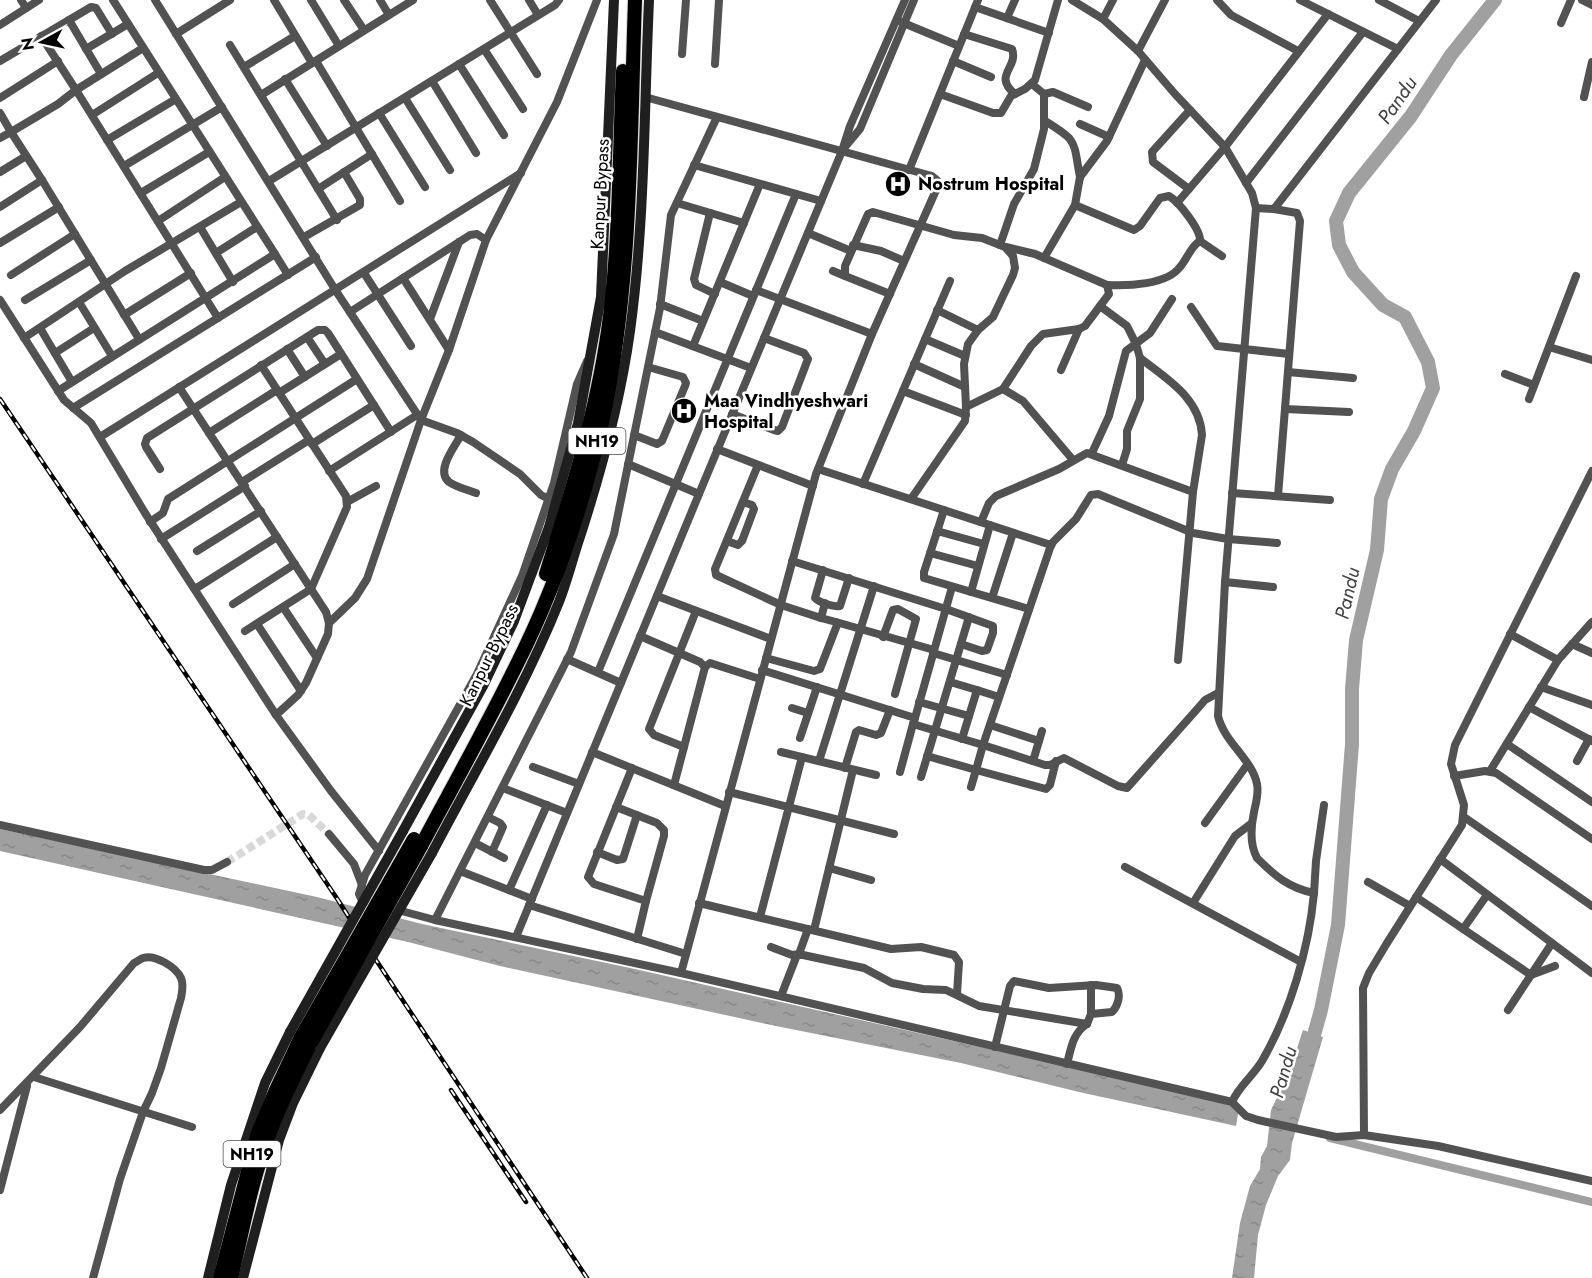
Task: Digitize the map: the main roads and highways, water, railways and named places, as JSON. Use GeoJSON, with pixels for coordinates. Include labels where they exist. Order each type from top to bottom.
{"type":"FeatureCollection","features":[{"type":"Feature","properties":{"kind":"highway","name":"Kanpur Bypass"},"geometry":{"type":"LineString","coordinates":[[220,1278],[258,1133],[511,657],[539,596],[592,417],[608,331],[614,275],[626,0]]}},
{"type":"Feature","properties":{"kind":"highway","name":"Kanpur Bypass"},"geometry":{"type":"LineString","coordinates":[[231,1278],[256,1174],[306,1039],[421,846],[517,666],[547,597],[580,505],[602,424],[618,335],[624,278],[635,0]]}},
{"type":"Feature","properties":{"kind":"main road"},"geometry":{"type":"LineString","coordinates":[[243,1278],[279,1140],[293,1103],[306,1039],[514,621],[549,527],[578,423],[600,297],[614,0]]}},
{"type":"Feature","properties":{"kind":"main road"},"geometry":{"type":"LineString","coordinates":[[208,1278],[231,1185],[265,1083],[306,1039],[432,853],[530,669],[559,601],[590,508],[609,435],[630,333],[634,299],[649,0]]}},
{"type":"Feature","properties":{"kind":"water"},"geometry":{"type":"Polygon","coordinates":[[[0,829],[317,897],[422,924],[635,969],[1184,1093],[1239,1108],[1236,1126],[1079,1092],[961,1063],[776,1026],[500,966],[408,942],[0,851],[0,829]]]}},
{"type":"Feature","properties":{"kind":"water"},"geometry":{"type":"Polygon","coordinates":[[[1303,1030],[1323,1037],[1292,1143],[1290,1160],[1278,1176],[1266,1205],[1258,1235],[1254,1278],[1232,1278],[1240,1223],[1250,1186],[1260,1169],[1261,1157],[1267,1146],[1271,1110],[1289,1073],[1303,1030]]]}},
{"type":"Feature","properties":{"kind":"waterway","name":"Pandu"},"geometry":{"type":"LineString","coordinates":[[1310,1049],[1321,1010],[1338,925],[1352,744],[1352,689],[1356,640],[1377,550],[1381,499],[1392,469],[1414,431],[1433,388],[1428,362],[1405,317],[1383,305],[1353,272],[1339,245],[1336,221],[1349,193],[1411,116],[1451,55],[1495,0]]}},
{"type":"Feature","properties":{"kind":"waterway"},"geometry":{"type":"LineString","coordinates":[[1330,1138],[1592,1202]]}},
{"type":"Feature","properties":{"kind":"tunnel"},"geometry":{"type":"LineString","coordinates":[[227,862],[303,814],[309,815],[329,834]]}},
{"type":"Feature","properties":{"kind":"railway"},"geometry":{"type":"LineString","coordinates":[[0,399],[338,900],[587,1278]]}},
{"type":"Feature","properties":{"kind":"railway"},"geometry":{"type":"LineString","coordinates":[[451,1090],[526,1202]]}},
{"type":"Feature","properties":{"kind":"place","name":"Nostrum Hospital"},"geometry":{"type":"Point","coordinates":[898,184]}},
{"type":"Feature","properties":{"kind":"place","name":"Maa Vindhyeshwari Hospital"},"geometry":{"type":"Point","coordinates":[684,411]}}]}
